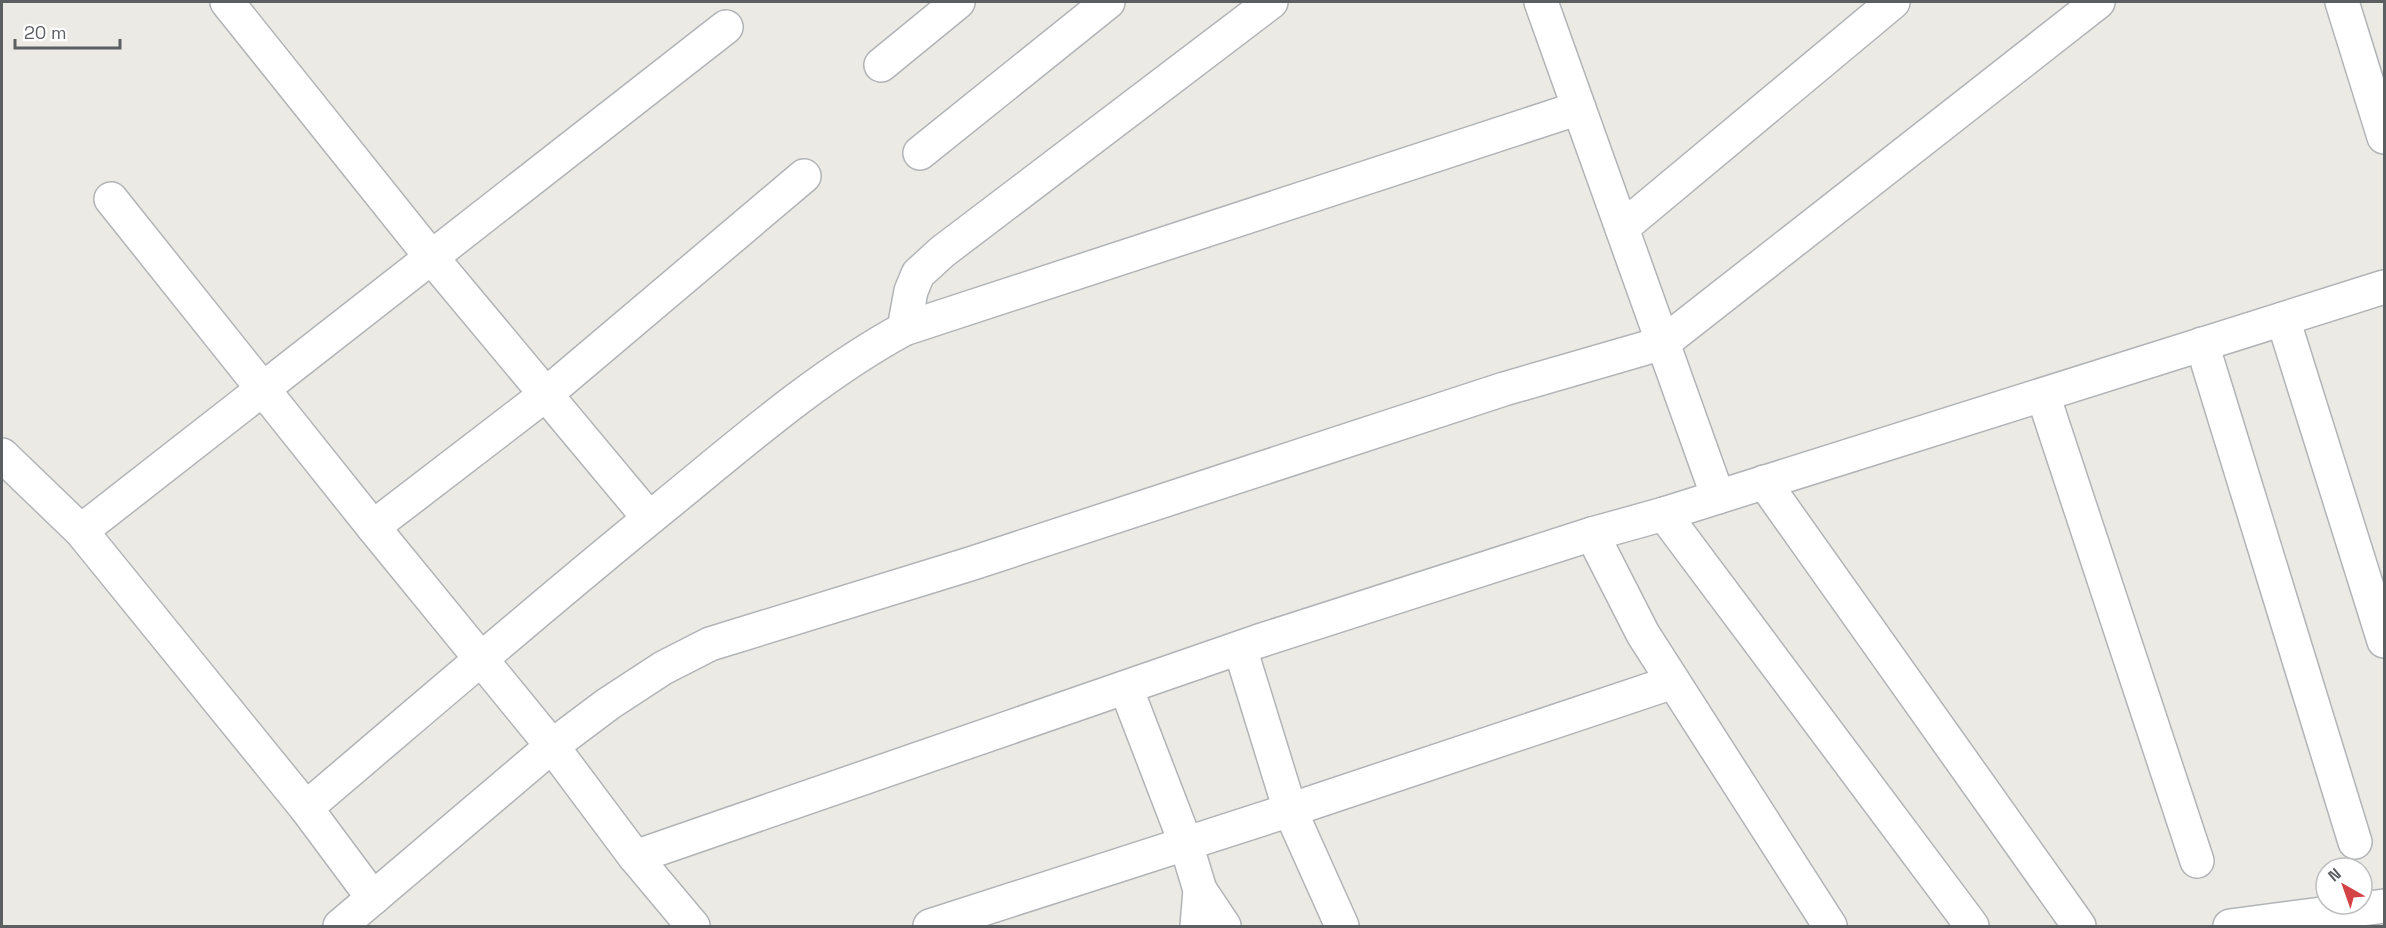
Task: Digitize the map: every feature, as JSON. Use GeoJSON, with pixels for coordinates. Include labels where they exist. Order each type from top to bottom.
{"type":"FeatureCollection","features":[{"type":"Feature","properties":{"kind":"street"},"geometry":{"type":"LineString","coordinates":[[227,2],[432,258],[650,518]]}},
{"type":"Feature","properties":{"kind":"street"},"geometry":{"type":"LineString","coordinates":[[881,65],[958,2]]}},
{"type":"Feature","properties":{"kind":"street"},"geometry":{"type":"LineString","coordinates":[[920,153],[1108,2]]}},
{"type":"Feature","properties":{"kind":"street"},"geometry":{"type":"LineString","coordinates":[[904,329],[910,291],[918,274],[942,252],[1271,2]]}},
{"type":"Feature","properties":{"kind":"street"},"geometry":{"type":"LineString","coordinates":[[1541,2],[1718,496]]}},
{"type":"Feature","properties":{"kind":"street"},"geometry":{"type":"LineString","coordinates":[[1622,228],[1893,2]]}},
{"type":"Feature","properties":{"kind":"street"},"geometry":{"type":"LineString","coordinates":[[340,927],[552,746],[608,704],[663,668],[710,644],[970,564],[1504,389],[1663,343],[2098,2]]}},
{"type":"Feature","properties":{"kind":"street"},"geometry":{"type":"LineString","coordinates":[[2342,2],[2385,136]]}},
{"type":"Feature","properties":{"kind":"street"},"geometry":{"type":"LineString","coordinates":[[81,531],[726,27]]}},
{"type":"Feature","properties":{"kind":"street"},"geometry":{"type":"LineString","coordinates":[[306,808],[480,659],[772,418],[871,348],[904,329],[1579,108]]}},
{"type":"Feature","properties":{"kind":"street"},"geometry":{"type":"LineString","coordinates":[[373,527],[545,395],[804,176]]}},
{"type":"Feature","properties":{"kind":"street"},"geometry":{"type":"LineString","coordinates":[[111,199],[373,527],[552,746],[635,857],[693,927]]}},
{"type":"Feature","properties":{"kind":"street"},"geometry":{"type":"LineString","coordinates":[[635,857],[1240,648],[1592,534],[1664,514],[2385,286]]}},
{"type":"Feature","properties":{"kind":"street"},"geometry":{"type":"LineString","coordinates":[[2283,319],[2385,641]]}},
{"type":"Feature","properties":{"kind":"street"},"geometry":{"type":"LineString","coordinates":[[2202,344],[2355,842]]}},
{"type":"Feature","properties":{"kind":"street"},"geometry":{"type":"LineString","coordinates":[[2043,395],[2198,861]]}},
{"type":"Feature","properties":{"kind":"street"},"geometry":{"type":"LineString","coordinates":[[2,455],[81,531],[306,808],[373,898]]}},
{"type":"Feature","properties":{"kind":"street"},"geometry":{"type":"LineString","coordinates":[[1764,482],[2079,927]]}},
{"type":"Feature","properties":{"kind":"street"},"geometry":{"type":"LineString","coordinates":[[1664,514],[1972,927]]}},
{"type":"Feature","properties":{"kind":"street"},"geometry":{"type":"LineString","coordinates":[[1592,534],[1642,634],[1830,927]]}},
{"type":"Feature","properties":{"kind":"street"},"geometry":{"type":"LineString","coordinates":[[1240,648],[1290,810],[1342,927]]}},
{"type":"Feature","properties":{"kind":"street"},"geometry":{"type":"LineString","coordinates":[[930,927],[1673,682]]}},
{"type":"Feature","properties":{"kind":"street"},"geometry":{"type":"LineString","coordinates":[[1126,688],[1186,844],[1200,890],[1224,927]]}},
{"type":"Feature","properties":{"kind":"street"},"geometry":{"type":"LineString","coordinates":[[1197,927],[1200,890]]}},
{"type":"Feature","properties":{"kind":"street"},"geometry":{"type":"LineString","coordinates":[[2230,927],[2385,906]]}}]}
